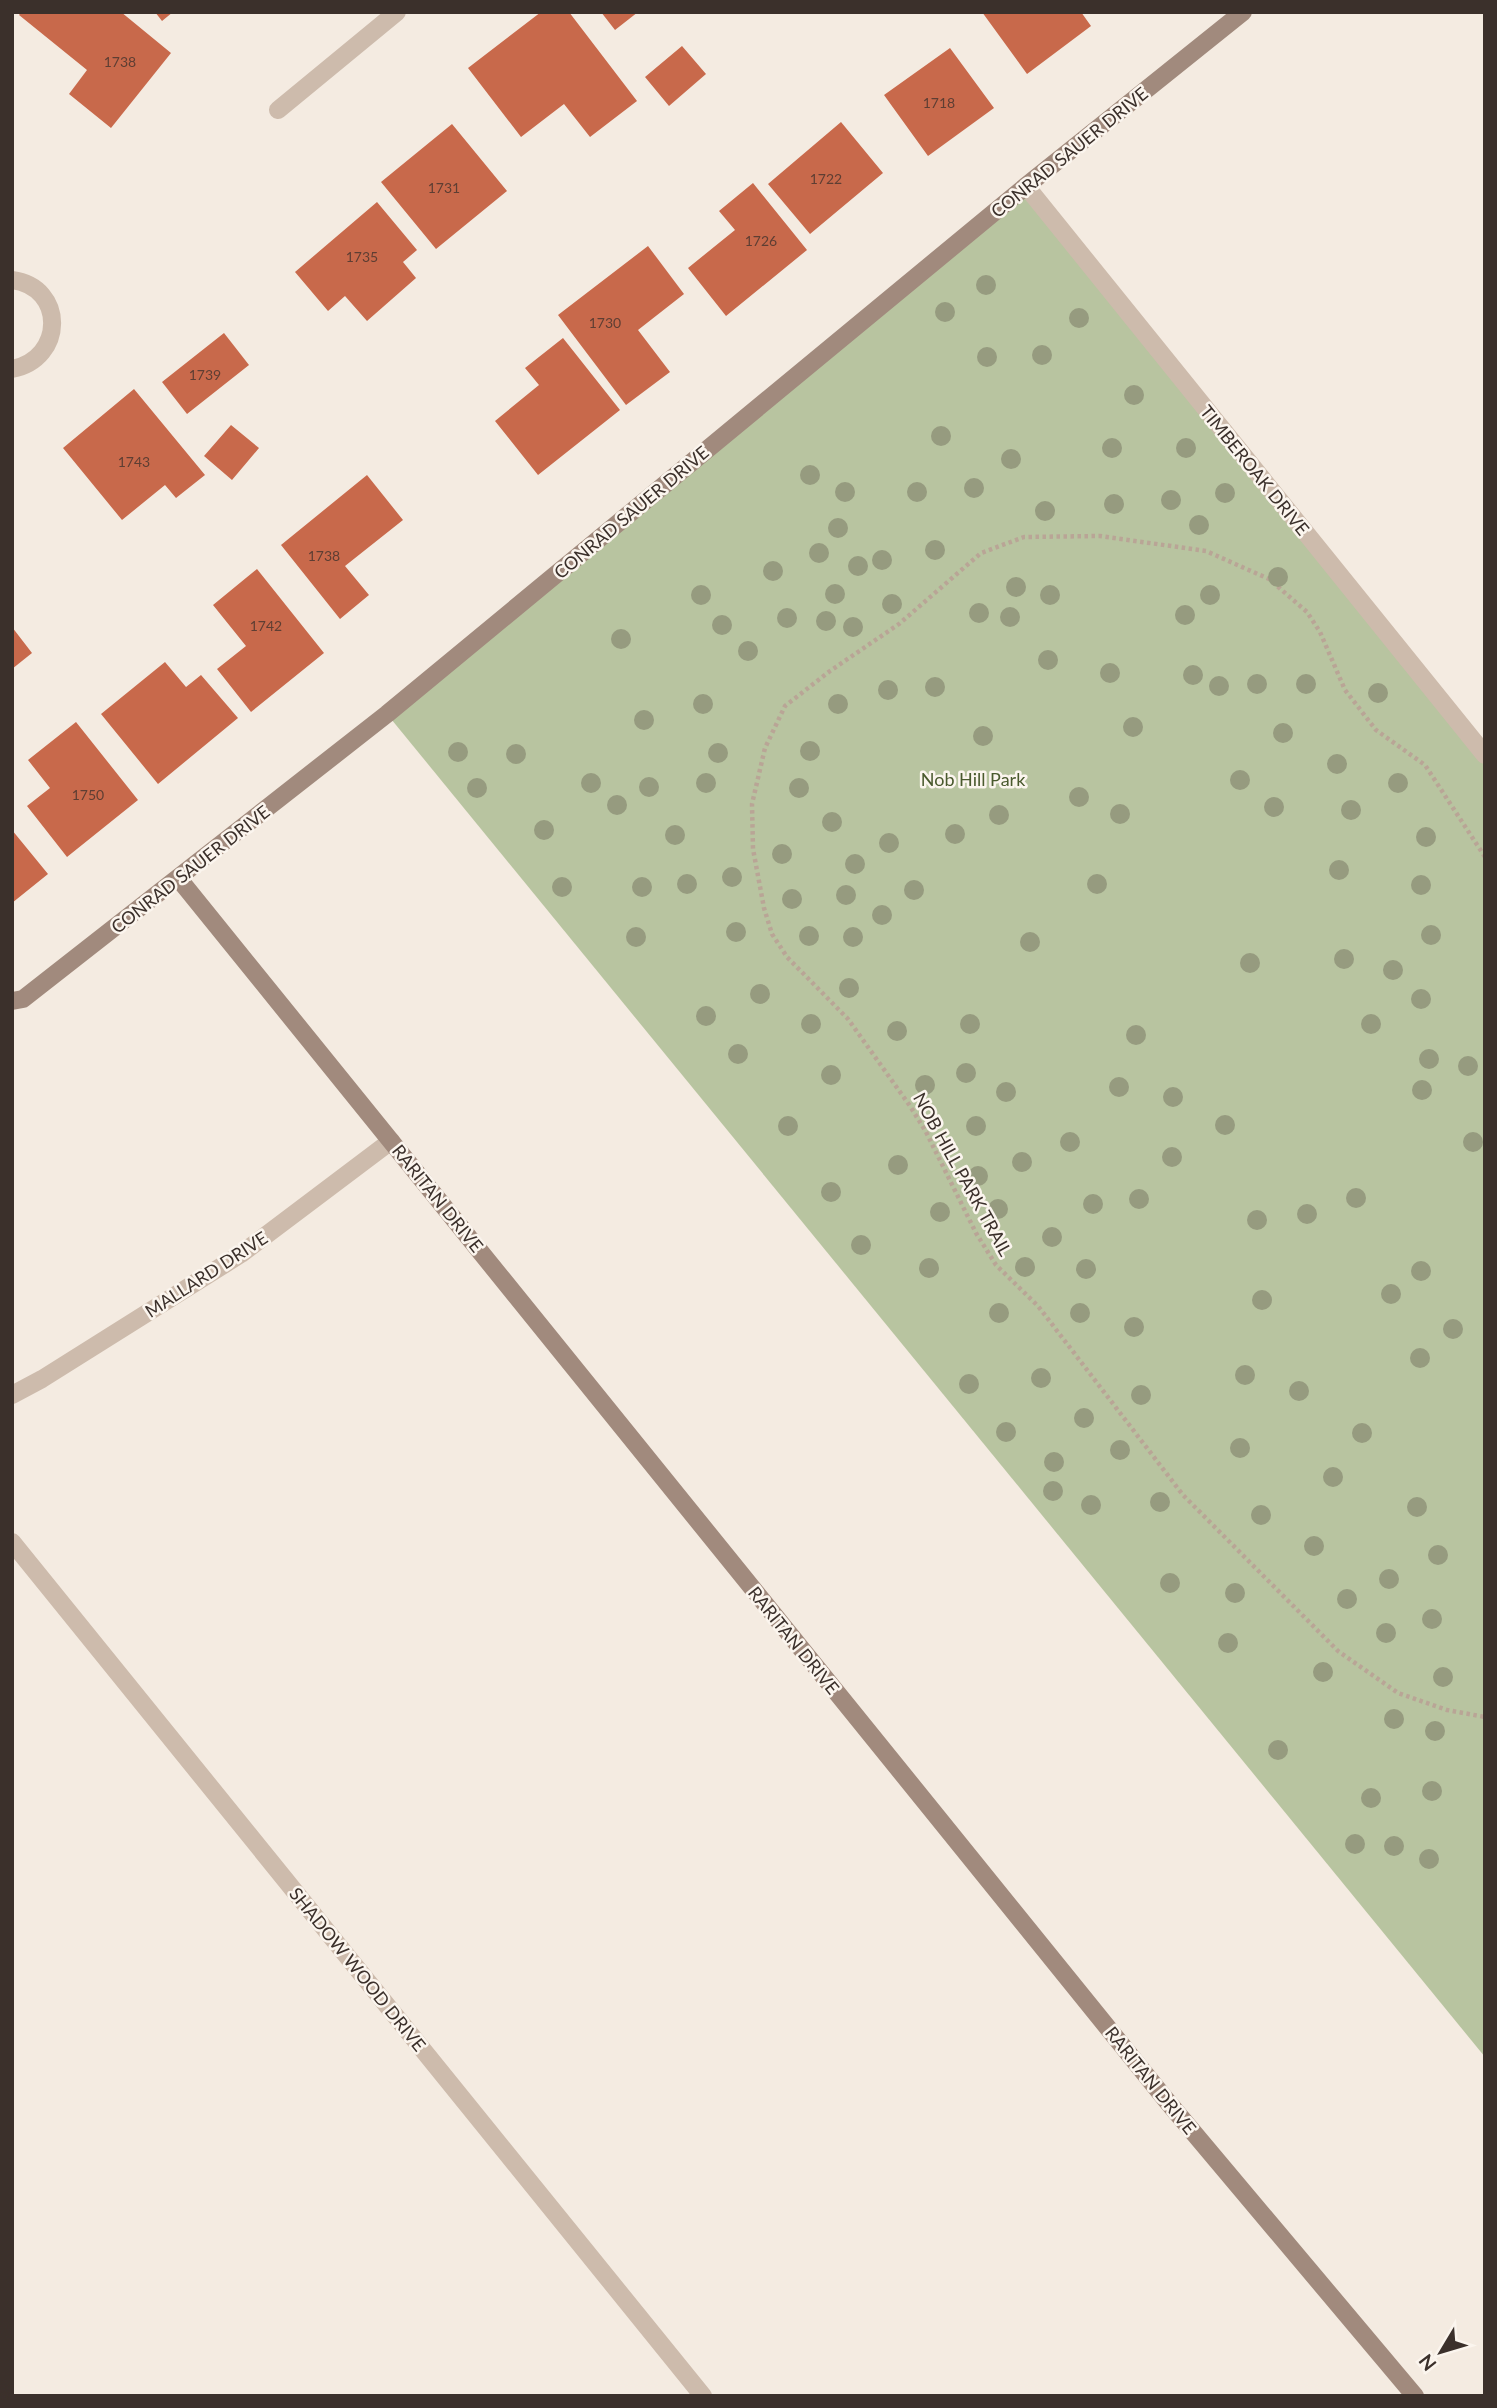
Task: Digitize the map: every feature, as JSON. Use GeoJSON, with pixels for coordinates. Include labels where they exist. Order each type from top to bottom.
{"type":"FeatureCollection","features":[{"type":"Feature","properties":{"kind":"street"},"geometry":{"type":"LineString","coordinates":[[278,110],[397,12]]}},
{"type":"Feature","properties":{"kind":"street","name":"CONRAD SAUER DRIVE"},"geometry":{"type":"LineString","coordinates":[[12,1001],[23,999],[387,714],[1026,186],[1243,12]]}},
{"type":"Feature","properties":{"kind":"street","name":"TIMBEROAK DRIVE"},"geometry":{"type":"LineString","coordinates":[[1026,186],[1485,755]]}},
{"type":"Feature","properties":{"kind":"street"},"geometry":{"type":"LineString","coordinates":[[12,280],[22,281],[45,298],[53,328],[49,343],[41,356],[28,365],[12,369]]}},
{"type":"Feature","properties":{"kind":"street","name":"RARITAN DRIVE"},"geometry":{"type":"LineString","coordinates":[[179,879],[1167,2101],[1415,2396]]}},
{"type":"Feature","properties":{"kind":"street","name":"MALLARD DRIVE"},"geometry":{"type":"LineString","coordinates":[[12,1395],[54,1372],[241,1254],[315,1201],[391,1141]]}},
{"type":"Feature","properties":{"kind":"street","name":"SHADOW WOOD DRIVE"},"geometry":{"type":"LineString","coordinates":[[12,1542],[704,2396]]}},
{"type":"Feature","properties":{"kind":"path","name":"NOB HILL PARK TRAIL"},"geometry":{"type":"LineString","coordinates":[[1485,857],[1425,765],[1377,730],[1345,690],[1320,632],[1307,612],[1269,579],[1206,551],[1100,536],[1024,537],[981,553],[899,624],[830,671],[785,706],[765,748],[752,804],[753,849],[764,908],[772,934],[787,957],[848,1019],[910,1106],[926,1132],[976,1233],[996,1265],[1038,1306],[1183,1495],[1338,1651],[1398,1693],[1447,1710],[1485,1717]]}},
{"type":"Feature","properties":{"kind":"green space","name":"Nob Hill Park"},"geometry":{"type":"Polygon","coordinates":[[[1026,186],[1485,755],[1485,2057],[387,714],[1026,186]]]}},
{"type":"Feature","properties":{"kind":"building"},"geometry":{"type":"Polygon","coordinates":[[[21,12],[121,12],[171,53],[111,128],[69,94],[87,70],[19,15],[21,12]]]}},
{"type":"Feature","properties":{"kind":"building"},"geometry":{"type":"Polygon","coordinates":[[[155,12],[173,12],[162,21],[155,12]]]}},
{"type":"Feature","properties":{"kind":"building"},"geometry":{"type":"Polygon","coordinates":[[[541,12],[569,12],[637,101],[590,137],[564,104],[521,137],[468,68],[541,12]]]}},
{"type":"Feature","properties":{"kind":"building"},"geometry":{"type":"Polygon","coordinates":[[[601,12],[638,12],[615,30],[601,12]]]}},
{"type":"Feature","properties":{"kind":"building"},"geometry":{"type":"Polygon","coordinates":[[[982,12],[1081,12],[1091,26],[1027,74],[982,12]]]}},
{"type":"Feature","properties":{"kind":"building"},"geometry":{"type":"Polygon","coordinates":[[[682,46],[706,74],[669,106],[645,77],[682,46]]]}},
{"type":"Feature","properties":{"kind":"building"},"geometry":{"type":"Polygon","coordinates":[[[950,48],[994,108],[928,156],[884,95],[950,48]]]}},
{"type":"Feature","properties":{"kind":"building"},"geometry":{"type":"Polygon","coordinates":[[[841,122],[883,173],[810,234],[768,184],[841,122]]]}},
{"type":"Feature","properties":{"kind":"building"},"geometry":{"type":"Polygon","coordinates":[[[452,124],[507,191],[436,249],[381,182],[452,124]]]}},
{"type":"Feature","properties":{"kind":"building"},"geometry":{"type":"Polygon","coordinates":[[[753,183],[807,250],[726,316],[688,268],[735,230],[719,211],[753,183]]]}},
{"type":"Feature","properties":{"kind":"building"},"geometry":{"type":"Polygon","coordinates":[[[377,202],[417,250],[403,262],[416,278],[367,321],[345,296],[328,311],[295,272],[377,202]]]}},
{"type":"Feature","properties":{"kind":"building"},"geometry":{"type":"Polygon","coordinates":[[[648,246],[684,294],[638,330],[670,372],[626,405],[558,315],[648,246]]]}},
{"type":"Feature","properties":{"kind":"building"},"geometry":{"type":"Polygon","coordinates":[[[224,333],[249,365],[187,414],[162,382],[224,333]]]}},
{"type":"Feature","properties":{"kind":"building"},"geometry":{"type":"Polygon","coordinates":[[[563,338],[620,410],[538,475],[495,421],[539,385],[525,368],[563,338]]]}},
{"type":"Feature","properties":{"kind":"building"},"geometry":{"type":"Polygon","coordinates":[[[134,389],[205,475],[176,498],[165,485],[122,520],[63,448],[134,389]]]}},
{"type":"Feature","properties":{"kind":"building"},"geometry":{"type":"Polygon","coordinates":[[[231,425],[259,448],[232,480],[204,456],[231,425]]]}},
{"type":"Feature","properties":{"kind":"building"},"geometry":{"type":"Polygon","coordinates":[[[367,475],[403,520],[345,566],[369,595],[340,619],[281,545],[367,475]]]}},
{"type":"Feature","properties":{"kind":"building"},"geometry":{"type":"Polygon","coordinates":[[[257,569],[324,653],[251,712],[217,669],[246,646],[213,605],[257,569]]]}},
{"type":"Feature","properties":{"kind":"building"},"geometry":{"type":"Polygon","coordinates":[[[12,627],[32,653],[12,669],[12,627]]]}},
{"type":"Feature","properties":{"kind":"building"},"geometry":{"type":"Polygon","coordinates":[[[165,662],[186,687],[201,675],[238,718],[158,784],[101,714],[165,662]]]}},
{"type":"Feature","properties":{"kind":"building"},"geometry":{"type":"Polygon","coordinates":[[[76,722],[138,800],[67,857],[27,806],[50,788],[28,760],[76,722]]]}},
{"type":"Feature","properties":{"kind":"building"},"geometry":{"type":"Polygon","coordinates":[[[12,830],[48,874],[12,903],[12,830]]]}}]}
